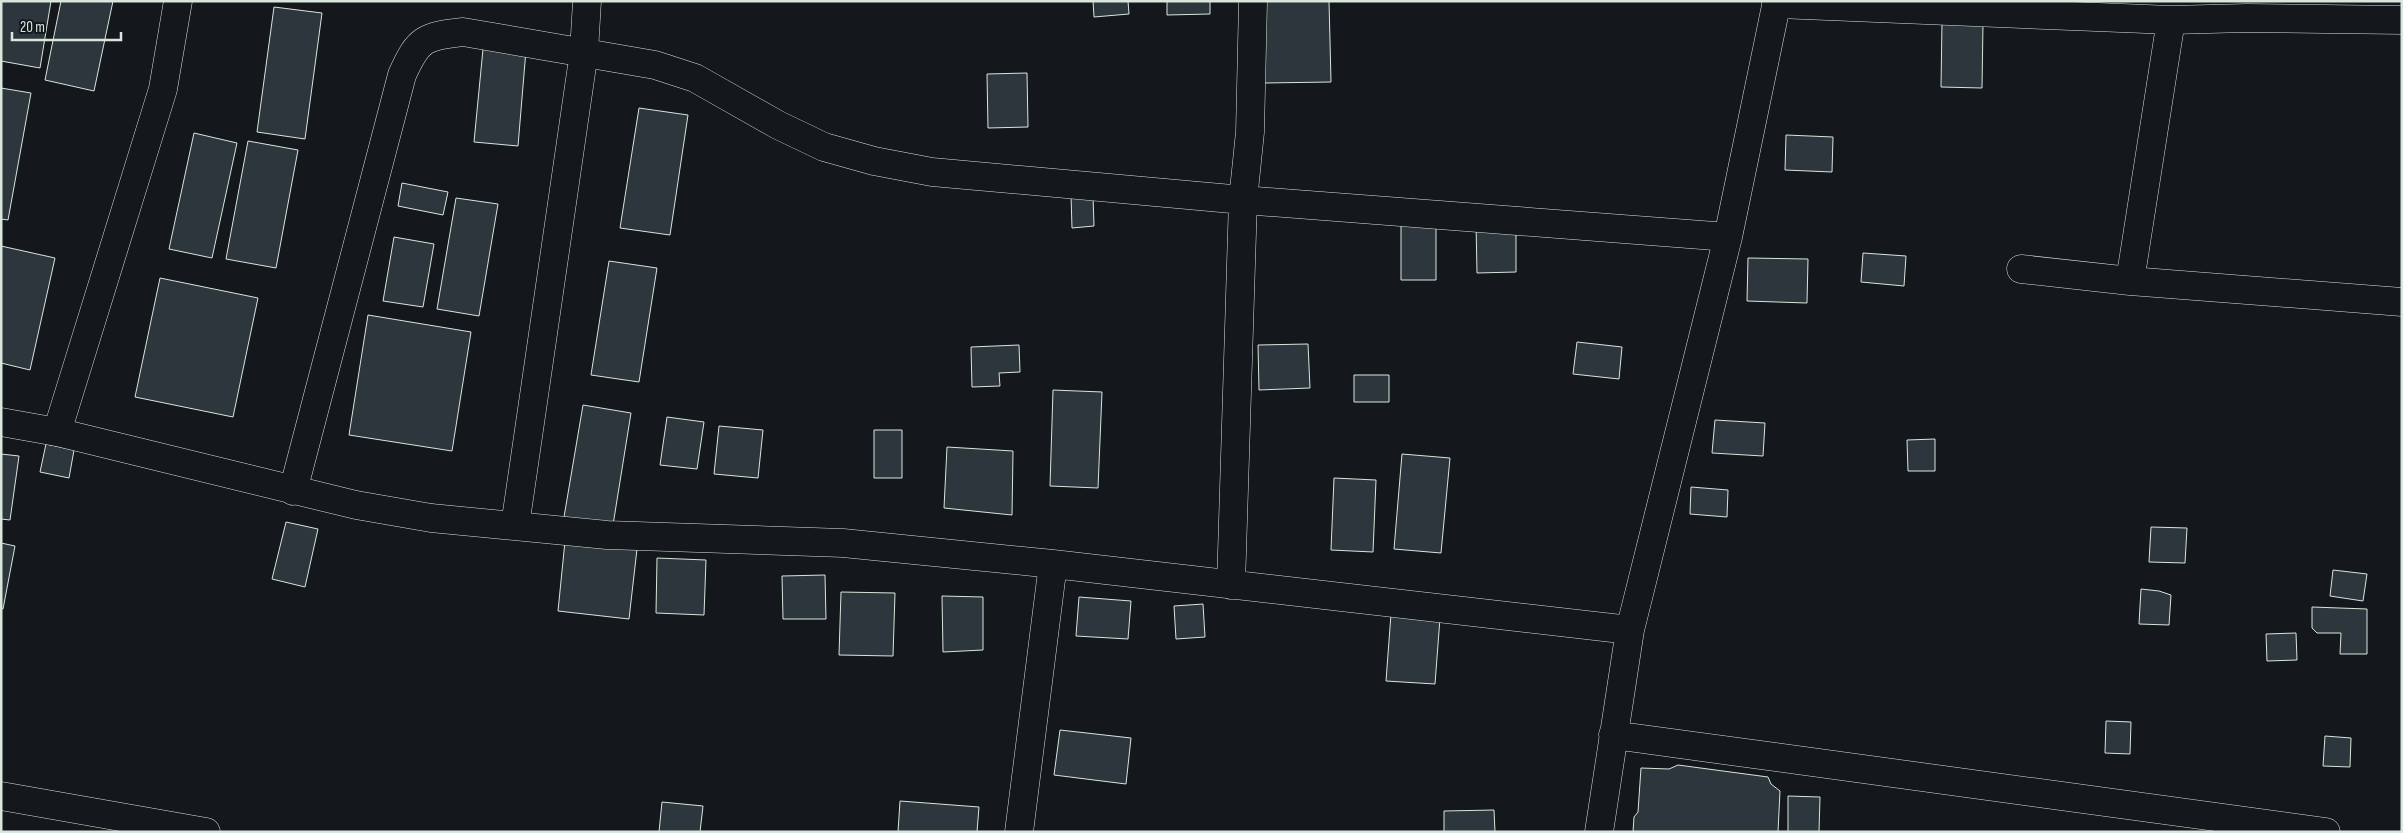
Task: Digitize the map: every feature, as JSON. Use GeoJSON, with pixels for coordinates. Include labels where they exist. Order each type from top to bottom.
{"type":"FeatureCollection","features":[{"type":"Feature","properties":{"kind":"street"},"geometry":{"type":"LineString","coordinates":[[57,432],[163,89],[178,1]]}},
{"type":"Feature","properties":{"kind":"street"},"geometry":{"type":"LineString","coordinates":[[515,526],[584,52],[587,1]]}},
{"type":"Feature","properties":{"kind":"street"},"geometry":{"type":"LineString","coordinates":[[1231,585],[1243,200],[1250,132],[1253,1]]}},
{"type":"Feature","properties":{"kind":"street"},"geometry":{"type":"LineString","coordinates":[[1599,832],[1630,630],[1728,236],[1776,2],[2171,20],[2247,10],[2402,20]]}},
{"type":"Feature","properties":{"kind":"street"},"geometry":{"type":"LineString","coordinates":[[2130,281],[2171,20]]}},
{"type":"Feature","properties":{"kind":"street"},"geometry":{"type":"LineString","coordinates":[[293,491],[402,75],[412,52],[426,38],[463,32],[584,52],[654,66],[695,78],[778,125],[824,147],[874,162],[942,173],[1243,200],[1728,236]]}},
{"type":"Feature","properties":{"kind":"street"},"geometry":{"type":"LineString","coordinates":[[2020,269],[2130,281],[2402,302]]}},
{"type":"Feature","properties":{"kind":"street"},"geometry":{"type":"LineString","coordinates":[[1,422],[57,432],[293,491],[356,505],[431,518],[686,539],[843,542],[1630,630]]}},
{"type":"Feature","properties":{"kind":"street"},"geometry":{"type":"LineString","coordinates":[[1019,832],[1053,564]]}},
{"type":"Feature","properties":{"kind":"street"},"geometry":{"type":"LineString","coordinates":[[1613,734],[2326,832]]}},
{"type":"Feature","properties":{"kind":"street"},"geometry":{"type":"LineString","coordinates":[[1,796],[206,832]]}},
{"type":"Feature","properties":{"kind":"building"},"geometry":{"type":"Polygon","coordinates":[[[1,1],[51,1],[40,68],[1,61],[1,1]]]}},
{"type":"Feature","properties":{"kind":"building"},"geometry":{"type":"Polygon","coordinates":[[[61,1],[113,1],[94,91],[45,80],[61,1]]]}},
{"type":"Feature","properties":{"kind":"building"},"geometry":{"type":"Polygon","coordinates":[[[1093,1],[1128,1],[1129,14],[1094,17],[1093,1]]]}},
{"type":"Feature","properties":{"kind":"building"},"geometry":{"type":"Polygon","coordinates":[[[1167,1],[1210,1],[1210,14],[1167,15],[1167,1]]]}},
{"type":"Feature","properties":{"kind":"building"},"geometry":{"type":"Polygon","coordinates":[[[1263,1],[1329,1],[1331,82],[1264,83],[1263,1]]]}},
{"type":"Feature","properties":{"kind":"building"},"geometry":{"type":"Polygon","coordinates":[[[274,7],[322,13],[305,139],[257,132],[274,7]]]}},
{"type":"Feature","properties":{"kind":"building"},"geometry":{"type":"Polygon","coordinates":[[[1942,22],[1983,23],[1982,88],[1941,87],[1942,22]]]}},
{"type":"Feature","properties":{"kind":"building"},"geometry":{"type":"Polygon","coordinates":[[[483,49],[526,50],[518,146],[474,142],[483,49]]]}},
{"type":"Feature","properties":{"kind":"building"},"geometry":{"type":"Polygon","coordinates":[[[1027,73],[1028,127],[988,128],[987,74],[1027,73]]]}},
{"type":"Feature","properties":{"kind":"building"},"geometry":{"type":"Polygon","coordinates":[[[1,88],[31,93],[8,220],[1,219],[1,88]]]}},
{"type":"Feature","properties":{"kind":"building"},"geometry":{"type":"Polygon","coordinates":[[[639,108],[688,115],[670,235],[620,228],[639,108]]]}},
{"type":"Feature","properties":{"kind":"building"},"geometry":{"type":"Polygon","coordinates":[[[194,133],[237,143],[212,258],[169,249],[194,133]]]}},
{"type":"Feature","properties":{"kind":"building"},"geometry":{"type":"Polygon","coordinates":[[[1786,135],[1833,137],[1832,172],[1785,170],[1786,135]]]}},
{"type":"Feature","properties":{"kind":"building"},"geometry":{"type":"Polygon","coordinates":[[[248,141],[298,150],[276,268],[226,259],[248,141]]]}},
{"type":"Feature","properties":{"kind":"building"},"geometry":{"type":"Polygon","coordinates":[[[402,183],[448,192],[443,215],[398,206],[402,183]]]}},
{"type":"Feature","properties":{"kind":"building"},"geometry":{"type":"Polygon","coordinates":[[[1071,195],[1093,195],[1094,226],[1072,228],[1071,195]]]}},
{"type":"Feature","properties":{"kind":"building"},"geometry":{"type":"Polygon","coordinates":[[[456,198],[498,204],[479,316],[437,309],[456,198]]]}},
{"type":"Feature","properties":{"kind":"building"},"geometry":{"type":"Polygon","coordinates":[[[1401,219],[1436,219],[1436,280],[1401,280],[1401,219]]]}},
{"type":"Feature","properties":{"kind":"building"},"geometry":{"type":"Polygon","coordinates":[[[1476,222],[1516,222],[1516,272],[1477,273],[1476,222]]]}},
{"type":"Feature","properties":{"kind":"building"},"geometry":{"type":"Polygon","coordinates":[[[394,237],[434,244],[423,307],[383,301],[394,237]]]}},
{"type":"Feature","properties":{"kind":"building"},"geometry":{"type":"Polygon","coordinates":[[[1,246],[55,258],[30,370],[1,363],[1,246]]]}},
{"type":"Feature","properties":{"kind":"building"},"geometry":{"type":"Polygon","coordinates":[[[1863,253],[1906,256],[1904,286],[1861,282],[1863,253]]]}},
{"type":"Feature","properties":{"kind":"building"},"geometry":{"type":"Polygon","coordinates":[[[1748,258],[1808,259],[1807,303],[1747,301],[1748,258]]]}},
{"type":"Feature","properties":{"kind":"building"},"geometry":{"type":"Polygon","coordinates":[[[609,261],[657,268],[639,382],[591,375],[609,261]]]}},
{"type":"Feature","properties":{"kind":"building"},"geometry":{"type":"Polygon","coordinates":[[[160,278],[258,298],[233,417],[135,397],[160,278]]]}},
{"type":"Feature","properties":{"kind":"building"},"geometry":{"type":"Polygon","coordinates":[[[368,315],[471,332],[452,451],[349,435],[368,315]]]}},
{"type":"Feature","properties":{"kind":"building"},"geometry":{"type":"Polygon","coordinates":[[[1577,342],[1622,347],[1619,379],[1573,374],[1577,342]]]}},
{"type":"Feature","properties":{"kind":"building"},"geometry":{"type":"Polygon","coordinates":[[[1308,344],[1310,388],[1259,390],[1258,345],[1308,344]]]}},
{"type":"Feature","properties":{"kind":"building"},"geometry":{"type":"Polygon","coordinates":[[[1019,345],[1020,372],[999,373],[1000,386],[972,387],[971,347],[1019,345]]]}},
{"type":"Feature","properties":{"kind":"building"},"geometry":{"type":"Polygon","coordinates":[[[1354,375],[1389,375],[1389,402],[1354,402],[1354,375]]]}},
{"type":"Feature","properties":{"kind":"building"},"geometry":{"type":"Polygon","coordinates":[[[1053,390],[1102,392],[1098,488],[1050,486],[1053,390]]]}},
{"type":"Feature","properties":{"kind":"building"},"geometry":{"type":"Polygon","coordinates":[[[583,405],[631,413],[613,525],[564,517],[583,405]]]}},
{"type":"Feature","properties":{"kind":"building"},"geometry":{"type":"Polygon","coordinates":[[[667,417],[704,422],[697,469],[660,465],[667,417]]]}},
{"type":"Feature","properties":{"kind":"building"},"geometry":{"type":"Polygon","coordinates":[[[1715,420],[1765,423],[1763,456],[1712,453],[1715,420]]]}},
{"type":"Feature","properties":{"kind":"building"},"geometry":{"type":"Polygon","coordinates":[[[719,426],[763,430],[758,478],[714,474],[719,426]]]}},
{"type":"Feature","properties":{"kind":"building"},"geometry":{"type":"Polygon","coordinates":[[[874,430],[902,430],[902,478],[874,478],[874,430]]]}},
{"type":"Feature","properties":{"kind":"building"},"geometry":{"type":"Polygon","coordinates":[[[1935,439],[1935,471],[1908,471],[1907,440],[1935,439]]]}},
{"type":"Feature","properties":{"kind":"building"},"geometry":{"type":"Polygon","coordinates":[[[46,444],[74,450],[69,478],[40,472],[46,444]]]}},
{"type":"Feature","properties":{"kind":"building"},"geometry":{"type":"Polygon","coordinates":[[[947,447],[1013,451],[1012,515],[944,508],[947,447]]]}},
{"type":"Feature","properties":{"kind":"building"},"geometry":{"type":"Polygon","coordinates":[[[1,454],[19,456],[10,520],[1,519],[1,454]]]}},
{"type":"Feature","properties":{"kind":"building"},"geometry":{"type":"Polygon","coordinates":[[[1402,454],[1450,458],[1441,553],[1394,549],[1402,454]]]}},
{"type":"Feature","properties":{"kind":"building"},"geometry":{"type":"Polygon","coordinates":[[[1334,478],[1376,480],[1373,552],[1331,550],[1334,478]]]}},
{"type":"Feature","properties":{"kind":"building"},"geometry":{"type":"Polygon","coordinates":[[[1691,487],[1728,490],[1727,517],[1690,514],[1691,487]]]}},
{"type":"Feature","properties":{"kind":"building"},"geometry":{"type":"Polygon","coordinates":[[[286,522],[318,529],[305,587],[272,579],[286,522]]]}},
{"type":"Feature","properties":{"kind":"building"},"geometry":{"type":"Polygon","coordinates":[[[2151,527],[2187,528],[2185,563],[2149,562],[2151,527]]]}},
{"type":"Feature","properties":{"kind":"building"},"geometry":{"type":"Polygon","coordinates":[[[565,541],[637,549],[629,619],[558,611],[565,541]]]}},
{"type":"Feature","properties":{"kind":"building"},"geometry":{"type":"Polygon","coordinates":[[[1,543],[15,546],[3,609],[1,609],[1,543]]]}},
{"type":"Feature","properties":{"kind":"building"},"geometry":{"type":"Polygon","coordinates":[[[657,558],[706,560],[704,615],[656,613],[657,558]]]}},
{"type":"Feature","properties":{"kind":"building"},"geometry":{"type":"Polygon","coordinates":[[[2333,570],[2367,574],[2363,601],[2330,596],[2333,570]]]}},
{"type":"Feature","properties":{"kind":"building"},"geometry":{"type":"Polygon","coordinates":[[[825,575],[826,619],[783,619],[782,576],[825,575]]]}},
{"type":"Feature","properties":{"kind":"building"},"geometry":{"type":"Polygon","coordinates":[[[2141,589],[2159,591],[2171,595],[2169,625],[2139,624],[2141,589]]]}},
{"type":"Feature","properties":{"kind":"building"},"geometry":{"type":"Polygon","coordinates":[[[841,592],[895,593],[893,656],[839,655],[841,592]]]}},
{"type":"Feature","properties":{"kind":"building"},"geometry":{"type":"Polygon","coordinates":[[[942,596],[983,597],[983,650],[943,652],[942,596]]]}},
{"type":"Feature","properties":{"kind":"building"},"geometry":{"type":"Polygon","coordinates":[[[1079,597],[1131,601],[1128,639],[1076,636],[1079,597]]]}},
{"type":"Feature","properties":{"kind":"building"},"geometry":{"type":"Polygon","coordinates":[[[1203,604],[1205,637],[1176,639],[1174,606],[1203,604]]]}},
{"type":"Feature","properties":{"kind":"building"},"geometry":{"type":"Polygon","coordinates":[[[2312,607],[2367,609],[2367,654],[2340,654],[2341,633],[2317,633],[2312,628],[2312,607]]]}},
{"type":"Feature","properties":{"kind":"building"},"geometry":{"type":"Polygon","coordinates":[[[1391,614],[1440,618],[1435,684],[1386,681],[1391,614]]]}},
{"type":"Feature","properties":{"kind":"building"},"geometry":{"type":"Polygon","coordinates":[[[2296,633],[2297,660],[2267,661],[2266,634],[2296,633]]]}},
{"type":"Feature","properties":{"kind":"building"},"geometry":{"type":"Polygon","coordinates":[[[2106,721],[2131,722],[2130,754],[2105,753],[2106,721]]]}},
{"type":"Feature","properties":{"kind":"building"},"geometry":{"type":"Polygon","coordinates":[[[1060,730],[1131,738],[1126,784],[1054,775],[1060,730]]]}},
{"type":"Feature","properties":{"kind":"building"},"geometry":{"type":"Polygon","coordinates":[[[2325,736],[2351,738],[2350,767],[2323,766],[2325,736]]]}},
{"type":"Feature","properties":{"kind":"building"},"geometry":{"type":"Polygon","coordinates":[[[1678,765],[1768,777],[1771,784],[1780,791],[1778,832],[1633,832],[1634,817],[1638,812],[1641,768],[1669,769],[1678,765]]]}},
{"type":"Feature","properties":{"kind":"building"},"geometry":{"type":"Polygon","coordinates":[[[1788,796],[1820,797],[1819,832],[1788,832],[1788,796]]]}},
{"type":"Feature","properties":{"kind":"building"},"geometry":{"type":"Polygon","coordinates":[[[900,801],[979,807],[977,832],[898,832],[900,801]]]}},
{"type":"Feature","properties":{"kind":"building"},"geometry":{"type":"Polygon","coordinates":[[[662,802],[703,806],[700,832],[659,832],[662,802]]]}},
{"type":"Feature","properties":{"kind":"building"},"geometry":{"type":"Polygon","coordinates":[[[1494,810],[1495,832],[1444,832],[1444,811],[1494,810]]]}}]}
